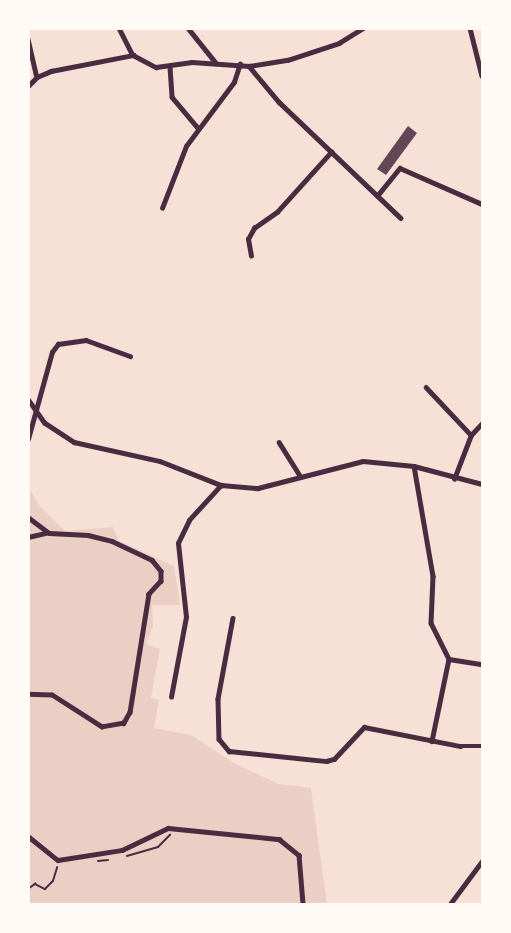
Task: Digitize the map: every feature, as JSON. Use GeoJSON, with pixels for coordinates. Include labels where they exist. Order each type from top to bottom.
{"type":"FeatureCollection","features":[{"type":"Feature","properties":{"kind":"street"},"geometry":{"type":"LineString","coordinates":[[119,28],[133,55],[156,67],[216,63],[249,66],[315,52],[360,29]]}},
{"type":"Feature","properties":{"kind":"street"},"geometry":{"type":"LineString","coordinates":[[188,28],[216,63]]}},
{"type":"Feature","properties":{"kind":"street"},"geometry":{"type":"LineString","coordinates":[[470,28],[483,75]]}},
{"type":"Feature","properties":{"kind":"street"},"geometry":{"type":"LineString","coordinates":[[28,39],[37,77]]}},
{"type":"Feature","properties":{"kind":"street"},"geometry":{"type":"LineString","coordinates":[[28,86],[37,77],[133,55]]}},
{"type":"Feature","properties":{"kind":"street"},"geometry":{"type":"LineString","coordinates":[[162,208],[186,146],[234,82],[240,64]]}},
{"type":"Feature","properties":{"kind":"street"},"geometry":{"type":"LineString","coordinates":[[249,66],[279,102],[401,218]]}},
{"type":"Feature","properties":{"kind":"street"},"geometry":{"type":"LineString","coordinates":[[170,67],[172,97],[198,128]]}},
{"type":"Feature","properties":{"kind":"street"},"geometry":{"type":"LineString","coordinates":[[251,256],[248,239],[254,228],[277,212],[331,152]]}},
{"type":"Feature","properties":{"kind":"street"},"geometry":{"type":"LineString","coordinates":[[377,196],[400,168],[483,204]]}},
{"type":"Feature","properties":{"kind":"street"},"geometry":{"type":"LineString","coordinates":[[28,439],[52,352],[58,344],[86,340],[130,356]]}},
{"type":"Feature","properties":{"kind":"street"},"geometry":{"type":"LineString","coordinates":[[426,387],[471,435]]}},
{"type":"Feature","properties":{"kind":"street"},"geometry":{"type":"LineString","coordinates":[[28,399],[45,423],[74,442],[160,461],[221,485],[258,488],[363,461],[414,466],[454,479],[483,484]]}},
{"type":"Feature","properties":{"kind":"street"},"geometry":{"type":"LineString","coordinates":[[454,479],[471,435],[483,423]]}},
{"type":"Feature","properties":{"kind":"street"},"geometry":{"type":"LineString","coordinates":[[279,442],[300,476]]}},
{"type":"Feature","properties":{"kind":"street"},"geometry":{"type":"LineString","coordinates":[[414,466],[433,576],[431,623],[449,658],[432,741]]}},
{"type":"Feature","properties":{"kind":"street"},"geometry":{"type":"LineString","coordinates":[[171,697],[186,617],[178,543],[189,520],[221,485]]}},
{"type":"Feature","properties":{"kind":"street"},"geometry":{"type":"LineString","coordinates":[[28,517],[49,533]]}},
{"type":"Feature","properties":{"kind":"street"},"geometry":{"type":"LineString","coordinates":[[28,537],[49,533],[88,535],[112,542],[152,560],[161,571],[161,581],[149,594],[130,712],[124,723],[102,727],[52,695],[28,694]]}},
{"type":"Feature","properties":{"kind":"street"},"geometry":{"type":"LineString","coordinates":[[233,618],[218,699],[219,739],[229,751],[327,761],[334,759],[364,727],[432,741],[483,746]]}},
{"type":"Feature","properties":{"kind":"street"},"geometry":{"type":"LineString","coordinates":[[449,658],[483,664]]}},
{"type":"Feature","properties":{"kind":"street"},"geometry":{"type":"LineString","coordinates":[[28,836],[52,859],[122,850],[168,828],[279,839],[299,855],[303,904]]}},
{"type":"Feature","properties":{"kind":"street"},"geometry":{"type":"LineString","coordinates":[[450,904],[483,861]]}},
{"type":"Feature","properties":{"kind":"path"},"geometry":{"type":"LineString","coordinates":[[28,889],[35,884],[45,889],[53,880],[58,863],[52,859]]}},
{"type":"Feature","properties":{"kind":"shaded area"},"geometry":{"type":"Polygon","coordinates":[[[28,487],[39,505],[65,531],[113,527],[119,541],[174,566],[180,605],[152,605],[153,626],[146,644],[160,649],[151,698],[159,700],[154,728],[191,735],[234,763],[278,784],[311,788],[327,904],[29,904],[28,487]]]}},
{"type":"Feature","properties":{"kind":"building"},"geometry":{"type":"Polygon","coordinates":[[[408,126],[417,133],[386,175],[377,169],[408,126]]]}}]}
